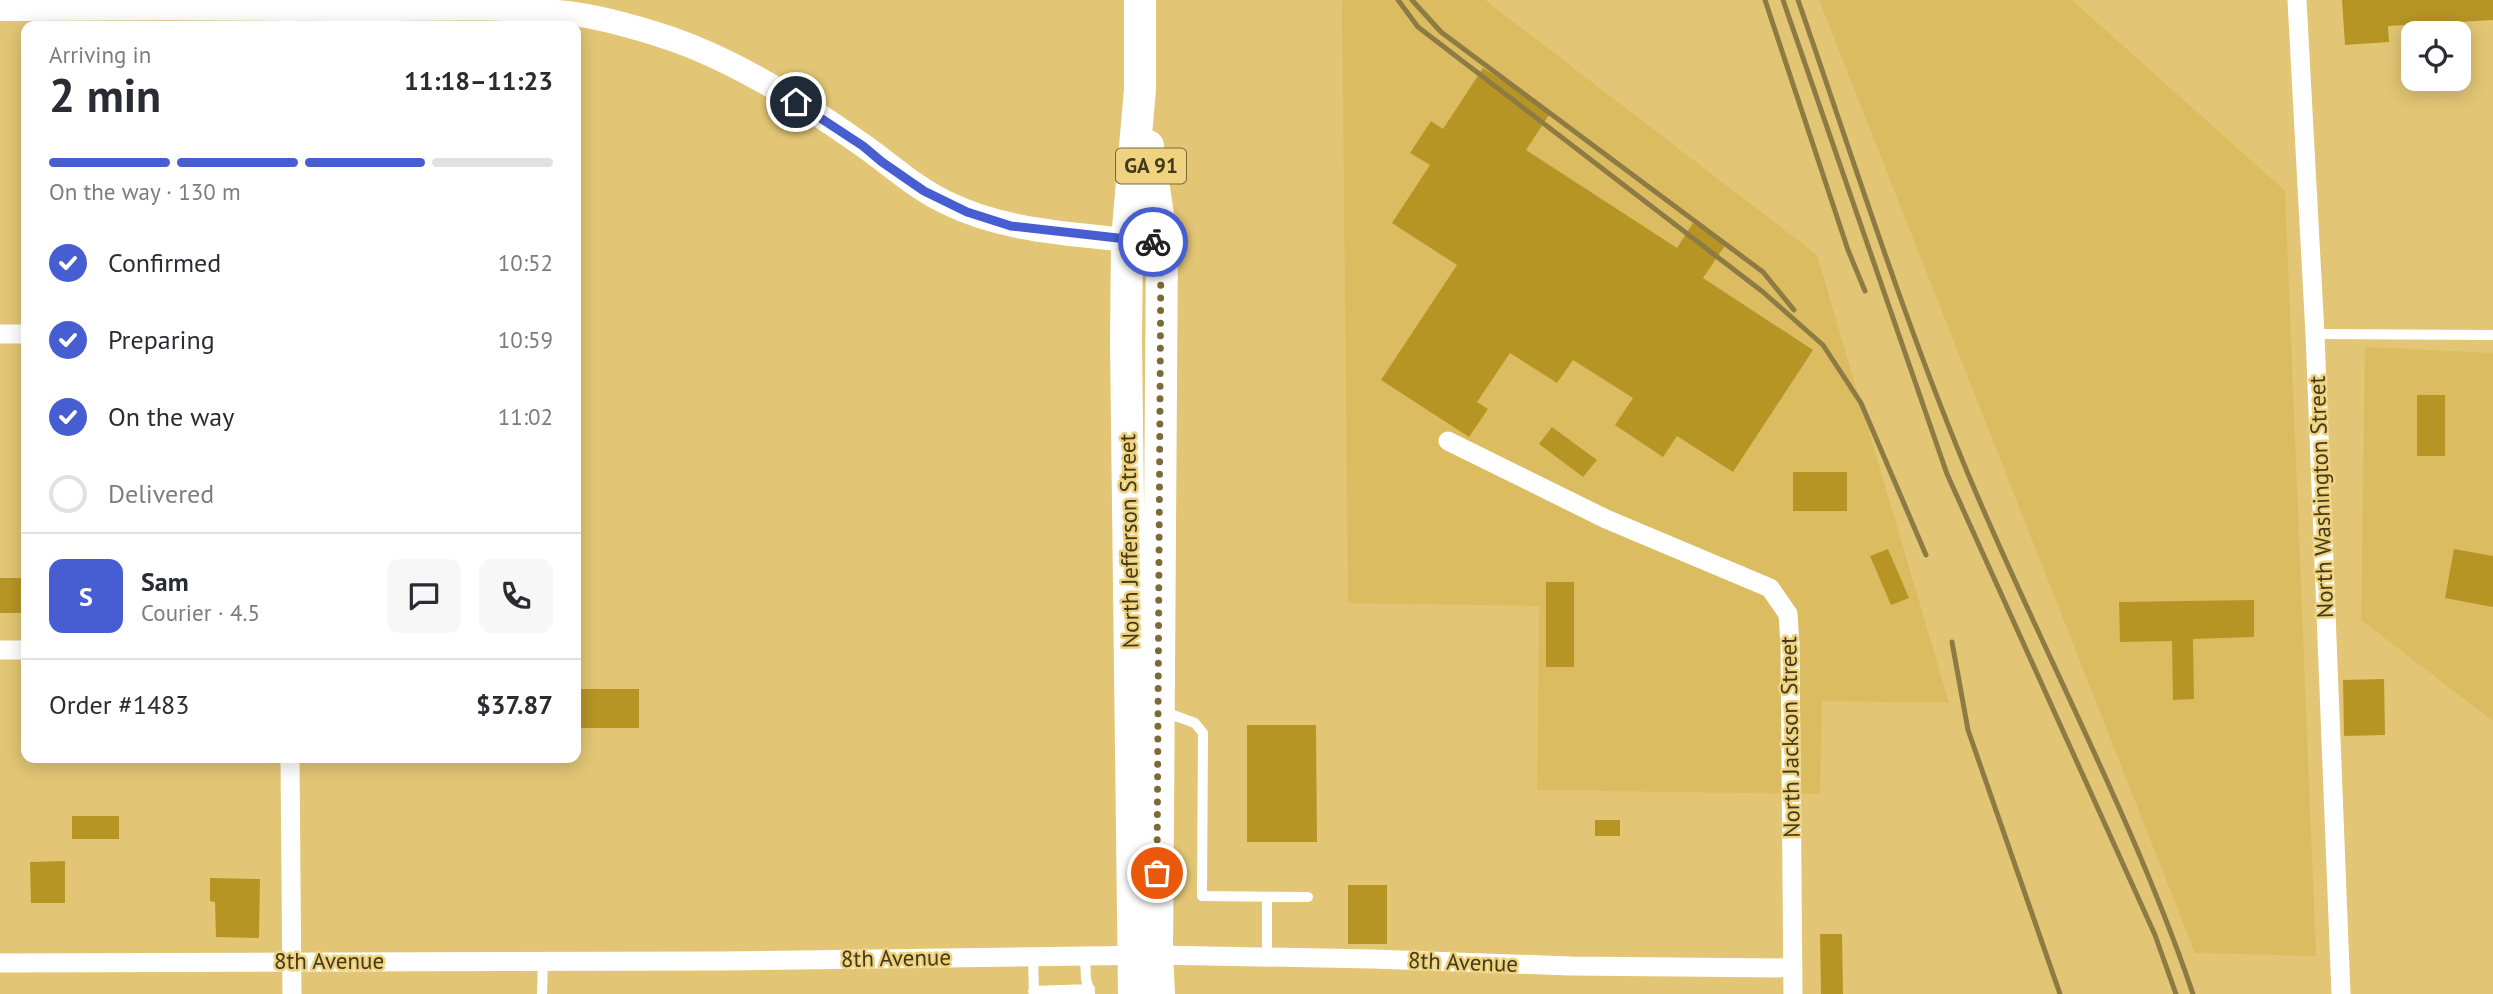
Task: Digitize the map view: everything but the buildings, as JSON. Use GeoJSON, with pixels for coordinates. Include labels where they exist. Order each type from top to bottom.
{"type":"FeatureCollection","features":[{"type":"Feature","properties":{"kind":"main road","name":"North Jefferson Street"},"geometry":{"type":"LineString","coordinates":[[1140,0],[1140,89],[1127,240],[1146,955],[1159,994]]}},
{"type":"Feature","properties":{"kind":"main road","name":"North Jefferson Street"},"geometry":{"type":"LineString","coordinates":[[1134,994],[1146,955],[1159,709],[1161,243],[1140,89]]}},
{"type":"Feature","properties":{"kind":"street","name":"North Washington Street"},"geometry":{"type":"LineString","coordinates":[[2297,0],[2315,334],[2341,994]]}},
{"type":"Feature","properties":{"kind":"street"},"geometry":{"type":"LineString","coordinates":[[0,9],[555,13],[626,26],[674,40],[773,88],[863,146],[924,191],[967,212],[1011,226],[1161,243]]}},
{"type":"Feature","properties":{"kind":"street"},"geometry":{"type":"LineString","coordinates":[[0,334],[21,334]]}},
{"type":"Feature","properties":{"kind":"street","name":"North Jackson Street"},"geometry":{"type":"LineString","coordinates":[[1448,441],[1606,519],[1770,588],[1788,614],[1793,994]]}},
{"type":"Feature","properties":{"kind":"street"},"geometry":{"type":"LineString","coordinates":[[0,650],[21,650]]}},
{"type":"Feature","properties":{"kind":"street"},"geometry":{"type":"LineString","coordinates":[[290,763],[292,994]]}},
{"type":"Feature","properties":{"kind":"street","name":"8th Avenue"},"geometry":{"type":"LineString","coordinates":[[0,963],[722,961],[1146,955],[1571,966],[1792,968]]}},
{"type":"Feature","properties":{"kind":"lane"},"geometry":{"type":"LineString","coordinates":[[2315,334],[2493,335]]}},
{"type":"Feature","properties":{"kind":"lane"},"geometry":{"type":"LineString","coordinates":[[1159,709],[1195,723],[1203,733],[1202,896],[1308,897]]}},
{"type":"Feature","properties":{"kind":"lane"},"geometry":{"type":"LineString","coordinates":[[1266,897],[1266,957]]}},
{"type":"Feature","properties":{"kind":"lane"},"geometry":{"type":"LineString","coordinates":[[1033,956],[1033,993],[1090,992],[1084,956]]}},
{"type":"Feature","properties":{"kind":"lane"},"geometry":{"type":"LineString","coordinates":[[542,994],[543,961]]}},
{"type":"Feature","properties":{"kind":"shaded area"},"geometry":{"type":"Polygon","coordinates":[[[1342,0],[1485,0],[1817,255],[1949,703],[1822,701],[1820,794],[1537,790],[1539,606],[1348,603],[1342,0]]]}},
{"type":"Feature","properties":{"kind":"shaded area"},"geometry":{"type":"Polygon","coordinates":[[[1819,0],[2072,0],[2285,191],[2316,956],[2195,953],[1819,0]]]}},
{"type":"Feature","properties":{"kind":"shaded area"},"geometry":{"type":"Polygon","coordinates":[[[2365,347],[2493,353],[2493,721],[2361,620],[2365,347]]]}},
{"type":"Feature","properties":{"kind":"railway"},"geometry":{"type":"LineString","coordinates":[[1398,0],[1418,27],[1763,292],[1823,345],[1861,403],[1926,555]]}},
{"type":"Feature","properties":{"kind":"railway"},"geometry":{"type":"LineString","coordinates":[[1412,0],[1441,32],[1763,272],[1794,310]]}},
{"type":"Feature","properties":{"kind":"railway"},"geometry":{"type":"LineString","coordinates":[[1765,0],[1848,250],[1865,291]]}},
{"type":"Feature","properties":{"kind":"railway"},"geometry":{"type":"LineString","coordinates":[[1783,0],[1947,474],[2155,935],[2176,994]]}},
{"type":"Feature","properties":{"kind":"railway"},"geometry":{"type":"LineString","coordinates":[[1798,0],[1902,302],[1947,422],[1999,545],[2143,864],[2193,994]]}},
{"type":"Feature","properties":{"kind":"railway"},"geometry":{"type":"LineString","coordinates":[[1952,642],[1968,730],[2060,994]]}},
{"type":"Feature","properties":{"kind":"way so far"},"geometry":{"type":"LineString","coordinates":[[1153,242],[1161,243],[1157,873]]}},
{"type":"Feature","properties":{"kind":"route"},"geometry":{"type":"LineString","coordinates":[[796,102],[863,146],[924,191],[967,212],[1011,226],[1153,242]]}}]}
